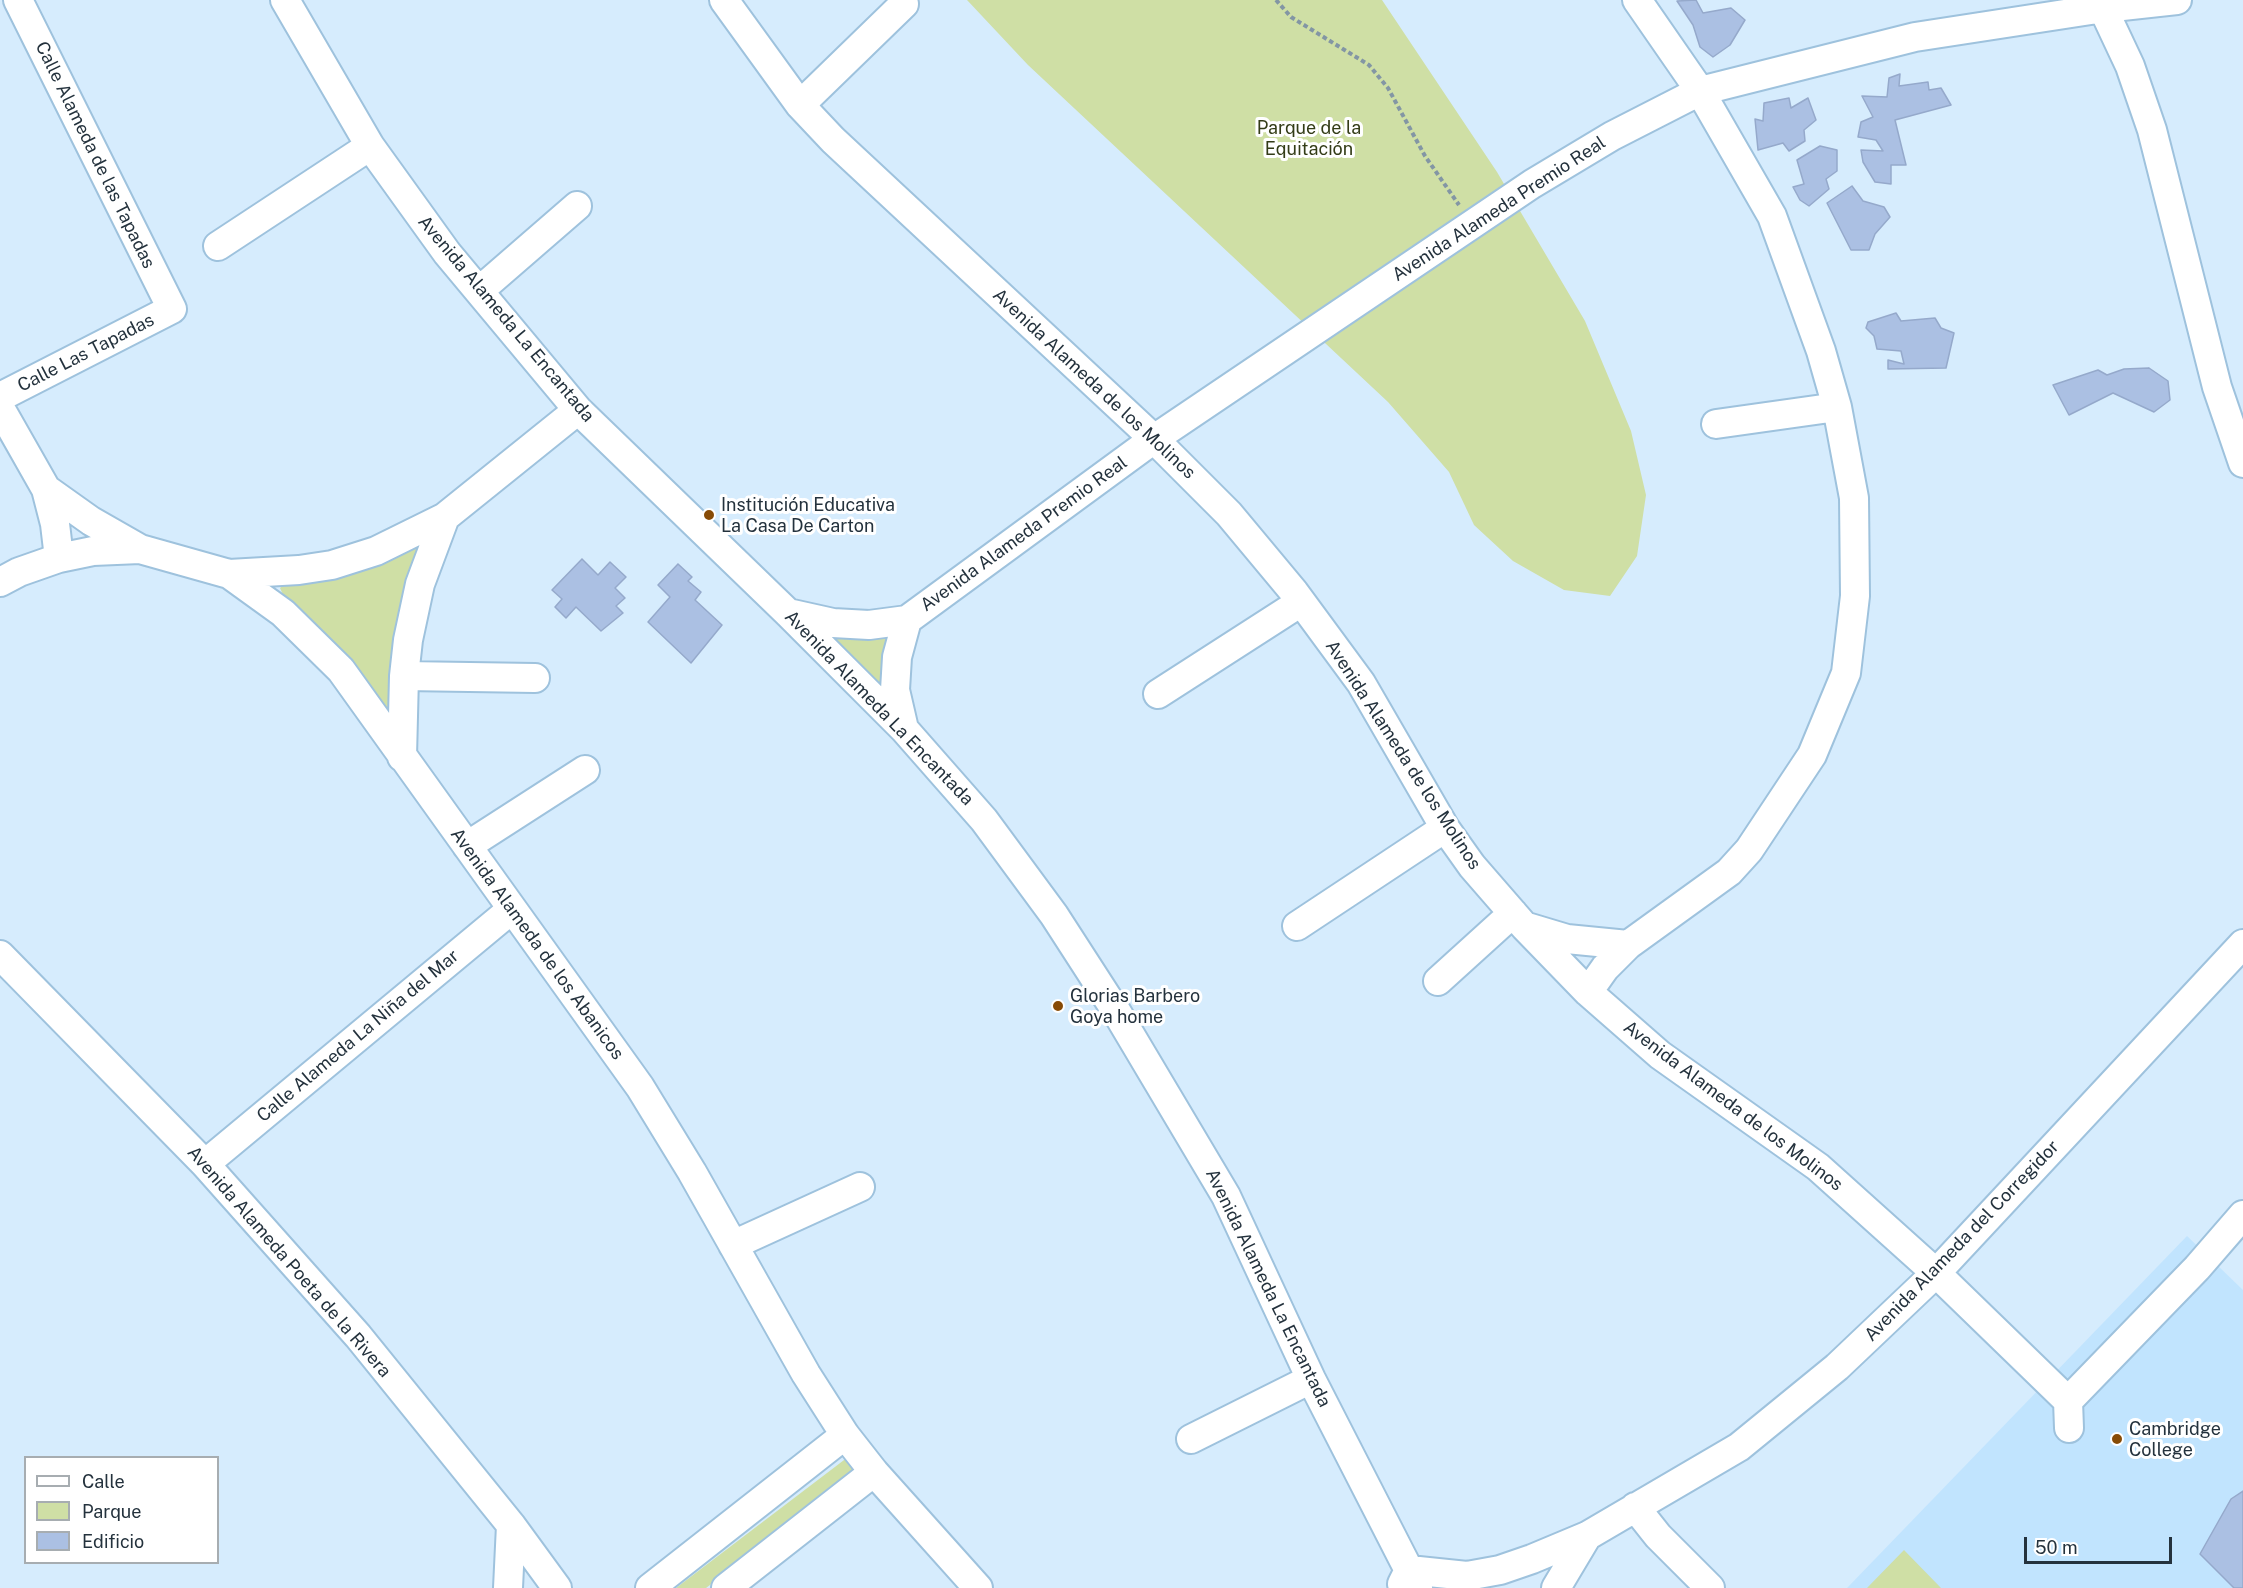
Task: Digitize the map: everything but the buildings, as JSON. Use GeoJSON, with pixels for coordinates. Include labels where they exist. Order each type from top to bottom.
{"type":"FeatureCollection","features":[{"type":"Feature","properties":{"kind":"street","name":"Calle Alameda de las Tapadas"},"geometry":{"type":"LineString","coordinates":[[18,0],[172,309]]}},
{"type":"Feature","properties":{"kind":"street","name":"Avenida Alameda La Encantada"},"geometry":{"type":"LineString","coordinates":[[285,0],[370,146],[447,253],[578,410],[904,729],[984,820],[1054,915],[1116,1011],[1226,1196],[1409,1582]]}},
{"type":"Feature","properties":{"kind":"street","name":"Avenida Alameda de los Molinos"},"geometry":{"type":"LineString","coordinates":[[724,0],[800,105],[833,140],[1154,439],[1229,514],[1301,602],[1361,683],[1445,828],[1472,866],[1519,920],[1588,992],[1659,1054],[1818,1167],[1936,1273],[2063,1405],[2197,1268],[2243,1215]]}},
{"type":"Feature","properties":{"kind":"street"},"geometry":{"type":"LineString","coordinates":[[1588,992],[1605,968],[1628,945],[1729,872],[1749,850],[1812,755],[1846,673],[1855,596],[1854,498],[1837,407],[1821,351],[1772,216],[1700,91],[1637,0]]}},
{"type":"Feature","properties":{"kind":"street","name":"Avenida Alameda Premio Real"},"geometry":{"type":"LineString","coordinates":[[788,613],[833,623],[869,625],[907,620],[1154,439],[1532,184],[1612,136],[1700,91],[1915,37],[2102,4],[2178,0]]}},
{"type":"Feature","properties":{"kind":"street"},"geometry":{"type":"LineString","coordinates":[[800,105],[904,4]]}},
{"type":"Feature","properties":{"kind":"street"},"geometry":{"type":"LineString","coordinates":[[2102,4],[2130,66],[2152,130],[2217,387],[2243,463]]}},
{"type":"Feature","properties":{"kind":"street"},"geometry":{"type":"LineString","coordinates":[[219,246],[370,146]]}},
{"type":"Feature","properties":{"kind":"street"},"geometry":{"type":"LineString","coordinates":[[479,291],[577,206]]}},
{"type":"Feature","properties":{"kind":"street","name":"Calle Las Tapadas"},"geometry":{"type":"LineString","coordinates":[[0,397],[172,309]]}},
{"type":"Feature","properties":{"kind":"street"},"geometry":{"type":"LineString","coordinates":[[1716,424],[1837,407]]}},
{"type":"Feature","properties":{"kind":"street","name":"Avenida Alameda de los Abanicos"},"geometry":{"type":"LineString","coordinates":[[0,408],[46,489],[91,521],[140,549],[229,574],[283,613],[341,670],[640,1087],[806,1374],[845,1435],[874,1472],[978,1588]]}},
{"type":"Feature","properties":{"kind":"street"},"geometry":{"type":"LineString","coordinates":[[229,574],[299,570],[332,565],[376,551],[445,516],[578,410]]}},
{"type":"Feature","properties":{"kind":"street"},"geometry":{"type":"LineString","coordinates":[[46,489],[54,524],[58,558]]}},
{"type":"Feature","properties":{"kind":"street"},"geometry":{"type":"LineString","coordinates":[[402,757],[404,676],[408,640],[420,584],[445,516]]}},
{"type":"Feature","properties":{"kind":"street"},"geometry":{"type":"LineString","coordinates":[[0,582],[19,572],[58,558],[93,551],[140,549]]}},
{"type":"Feature","properties":{"kind":"street"},"geometry":{"type":"LineString","coordinates":[[1158,694],[1301,602]]}},
{"type":"Feature","properties":{"kind":"street","name":"Avenida Alameda Premio Real"},"geometry":{"type":"LineString","coordinates":[[904,729],[895,690],[897,657],[907,620]]}},
{"type":"Feature","properties":{"kind":"street"},"geometry":{"type":"LineString","coordinates":[[404,676],[535,678]]}},
{"type":"Feature","properties":{"kind":"street"},"geometry":{"type":"LineString","coordinates":[[467,846],[585,770]]}},
{"type":"Feature","properties":{"kind":"street"},"geometry":{"type":"LineString","coordinates":[[1297,926],[1445,828]]}},
{"type":"Feature","properties":{"kind":"street","name":"Calle Alameda La Niña del Mar"},"geometry":{"type":"LineString","coordinates":[[205,1164],[512,909]]}},
{"type":"Feature","properties":{"kind":"street"},"geometry":{"type":"LineString","coordinates":[[1438,981],[1519,920],[1567,939],[1628,945]]}},
{"type":"Feature","properties":{"kind":"street","name":"Avenida Alameda del Corregidor"},"geometry":{"type":"LineString","coordinates":[[1409,1582],[1500,1570],[1587,1536],[1739,1446],[1837,1367],[1936,1273],[2243,944]]}},
{"type":"Feature","properties":{"kind":"street","name":"Avenida Alameda Poeta de la Rivera"},"geometry":{"type":"LineString","coordinates":[[0,955],[205,1164],[358,1336],[511,1526],[557,1588]]}},
{"type":"Feature","properties":{"kind":"street"},"geometry":{"type":"LineString","coordinates":[[733,1245],[860,1187]]}},
{"type":"Feature","properties":{"kind":"street"},"geometry":{"type":"LineString","coordinates":[[1191,1439],[1311,1379]]}},
{"type":"Feature","properties":{"kind":"street"},"geometry":{"type":"LineString","coordinates":[[650,1588],[845,1435]]}},
{"type":"Feature","properties":{"kind":"street"},"geometry":{"type":"LineString","coordinates":[[726,1588],[874,1472]]}},
{"type":"Feature","properties":{"kind":"street"},"geometry":{"type":"LineString","coordinates":[[1635,1507],[1658,1536],[1710,1588]]}},
{"type":"Feature","properties":{"kind":"street"},"geometry":{"type":"LineString","coordinates":[[508,1588],[511,1526]]}},
{"type":"Feature","properties":{"kind":"street","name":"Avenida Alameda del Corregidor"},"geometry":{"type":"LineString","coordinates":[[1556,1588],[1587,1536]]}},
{"type":"Feature","properties":{"kind":"path"},"geometry":{"type":"LineString","coordinates":[[1276,0],[1292,17],[1369,65],[1388,88],[1425,156],[1473,224]]}},
{"type":"Feature","properties":{"kind":"shaded area","name":"Cambridge College"},"geometry":{"type":"Polygon","coordinates":[[[2187,1236],[2243,1290],[2243,1588],[1847,1588],[2187,1236]]]}},
{"type":"Feature","properties":{"kind":"green space","name":"Parque de la Equitación"},"geometry":{"type":"Polygon","coordinates":[[[967,0],[1382,0],[1497,172],[1585,321],[1631,431],[1646,495],[1637,556],[1610,596],[1564,590],[1513,561],[1474,525],[1449,472],[1388,402],[1028,65],[967,0]]]}},
{"type":"Feature","properties":{"kind":"green space"},"geometry":{"type":"Polygon","coordinates":[[[422,536],[391,713],[384,711],[285,599],[280,588],[289,580],[422,536]]]}},
{"type":"Feature","properties":{"kind":"green space"},"geometry":{"type":"Polygon","coordinates":[[[824,631],[889,631],[886,700],[824,631]]]}},
{"type":"Feature","properties":{"kind":"green space"},"geometry":{"type":"Polygon","coordinates":[[[848,1457],[859,1471],[706,1588],[676,1588],[848,1457]]]}},
{"type":"Feature","properties":{"kind":"green space"},"geometry":{"type":"Polygon","coordinates":[[[1904,1550],[1941,1588],[1867,1588],[1904,1550]]]}},
{"type":"Feature","properties":{"kind":"place","name":"Institución Educativa La Casa De Carton"},"geometry":{"type":"Point","coordinates":[709,515]}},
{"type":"Feature","properties":{"kind":"place","name":"Glorias Barbero Goya home"},"geometry":{"type":"Point","coordinates":[1058,1006]}},
{"type":"Feature","properties":{"kind":"place","name":"Cambridge College"},"geometry":{"type":"Point","coordinates":[2117,1439]}}]}
